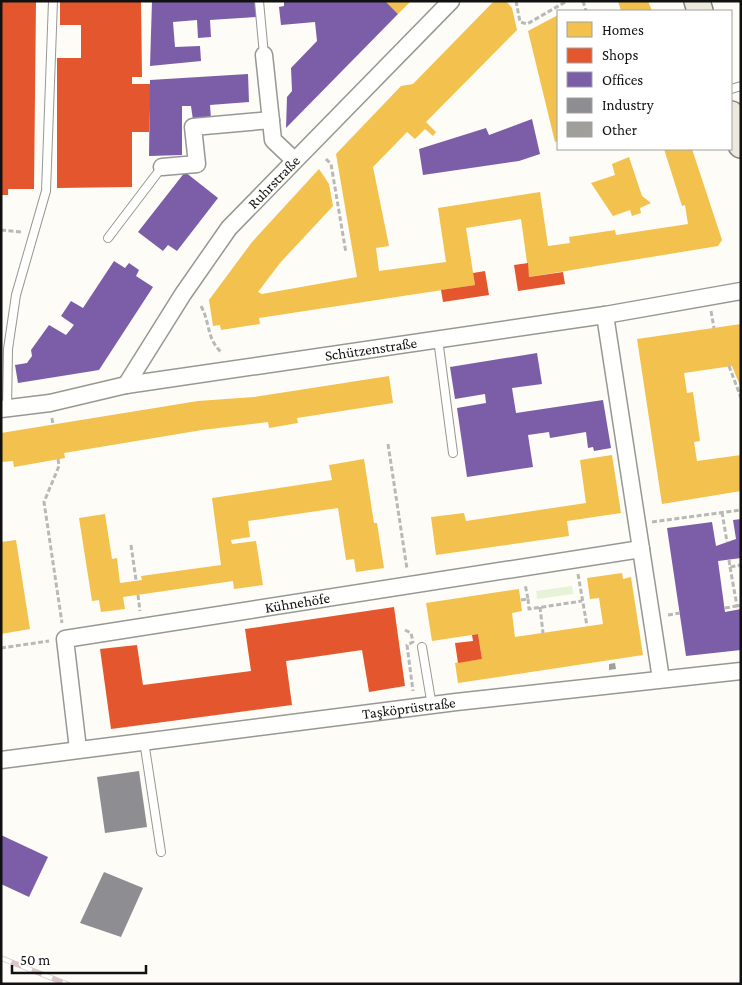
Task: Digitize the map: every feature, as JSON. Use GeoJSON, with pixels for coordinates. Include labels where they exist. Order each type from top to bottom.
{"type":"FeatureCollection","features":[{"type":"Feature","properties":{"kind":"main road"},"geometry":{"type":"LineString","coordinates":[[732,117],[741,145]]}},
{"type":"Feature","properties":{"kind":"street","name":"Ruhrstraße"},"geometry":{"type":"LineString","coordinates":[[126,385],[183,294],[229,228],[452,1]]}},
{"type":"Feature","properties":{"kind":"street"},"geometry":{"type":"LineString","coordinates":[[264,55],[273,140],[294,160]]}},
{"type":"Feature","properties":{"kind":"street"},"geometry":{"type":"LineString","coordinates":[[162,167],[197,164],[194,127],[271,120]]}},
{"type":"Feature","properties":{"kind":"street","name":"Schützenstraße"},"geometry":{"type":"LineString","coordinates":[[4,409],[50,403],[126,385],[605,315],[741,291]]}},
{"type":"Feature","properties":{"kind":"street"},"geometry":{"type":"LineString","coordinates":[[605,315],[639,524],[641,549],[661,679]]}},
{"type":"Feature","properties":{"kind":"street","name":"Kühnehöfe"},"geometry":{"type":"LineString","coordinates":[[65,638],[409,584],[588,559],[641,549]]}},
{"type":"Feature","properties":{"kind":"street"},"geometry":{"type":"LineString","coordinates":[[65,638],[78,749]]}},
{"type":"Feature","properties":{"kind":"street","name":"Taşköprüstraße"},"geometry":{"type":"LineString","coordinates":[[1,760],[432,706],[741,671]]}},
{"type":"Feature","properties":{"kind":"lane"},"geometry":{"type":"LineString","coordinates":[[4,409],[8,349],[16,294],[46,191],[52,1]]}},
{"type":"Feature","properties":{"kind":"lane"},"geometry":{"type":"LineString","coordinates":[[259,1],[264,55]]}},
{"type":"Feature","properties":{"kind":"lane"},"geometry":{"type":"LineString","coordinates":[[108,238],[162,167]]}},
{"type":"Feature","properties":{"kind":"lane"},"geometry":{"type":"LineString","coordinates":[[438,339],[453,453]]}},
{"type":"Feature","properties":{"kind":"lane"},"geometry":{"type":"LineString","coordinates":[[422,647],[432,706]]}},
{"type":"Feature","properties":{"kind":"lane"},"geometry":{"type":"LineString","coordinates":[[144,741],[161,852]]}},
{"type":"Feature","properties":{"kind":"path"},"geometry":{"type":"LineString","coordinates":[[516,1],[520,22],[527,24],[567,1]]}},
{"type":"Feature","properties":{"kind":"path"},"geometry":{"type":"LineString","coordinates":[[326,159],[331,164],[346,253]]}},
{"type":"Feature","properties":{"kind":"path"},"geometry":{"type":"LineString","coordinates":[[1,230],[35,233]]}},
{"type":"Feature","properties":{"kind":"path"},"geometry":{"type":"LineString","coordinates":[[201,306],[207,318],[212,343],[222,353]]}},
{"type":"Feature","properties":{"kind":"path"},"geometry":{"type":"LineString","coordinates":[[729,366],[741,398]]}},
{"type":"Feature","properties":{"kind":"path"},"geometry":{"type":"LineString","coordinates":[[388,444],[409,584]]}},
{"type":"Feature","properties":{"kind":"path"},"geometry":{"type":"LineString","coordinates":[[1,648],[65,638],[44,502],[59,466],[58,459]]}},
{"type":"Feature","properties":{"kind":"path"},"geometry":{"type":"LineString","coordinates":[[639,524],[741,510]]}},
{"type":"Feature","properties":{"kind":"path"},"geometry":{"type":"LineString","coordinates":[[722,512],[727,542]]}},
{"type":"Feature","properties":{"kind":"path"},"geometry":{"type":"LineString","coordinates":[[131,545],[136,580]]}},
{"type":"Feature","properties":{"kind":"path"},"geometry":{"type":"LineString","coordinates":[[725,608],[739,606],[729,560]]}},
{"type":"Feature","properties":{"kind":"path"},"geometry":{"type":"LineString","coordinates":[[730,567],[741,566]]}},
{"type":"Feature","properties":{"kind":"path"},"geometry":{"type":"LineString","coordinates":[[578,574],[587,626]]}},
{"type":"Feature","properties":{"kind":"path"},"geometry":{"type":"LineString","coordinates":[[525,580],[529,609],[582,601]]}},
{"type":"Feature","properties":{"kind":"path"},"geometry":{"type":"LineString","coordinates":[[521,600],[528,599]]}},
{"type":"Feature","properties":{"kind":"path"},"geometry":{"type":"LineString","coordinates":[[540,607],[543,633]]}},
{"type":"Feature","properties":{"kind":"green space"},"geometry":{"type":"Polygon","coordinates":[[[572,586],[573,594],[537,599],[536,591],[572,586]]]}},
{"type":"Feature","properties":{"kind":"building: Homes"},"geometry":{"type":"Polygon","coordinates":[[[384,1],[411,1],[398,14],[384,1]]]}},
{"type":"Feature","properties":{"kind":"building: Homes"},"geometry":{"type":"Polygon","coordinates":[[[494,1],[506,1],[512,8],[517,30],[426,122],[436,132],[433,136],[425,129],[415,139],[407,132],[373,167],[389,246],[376,248],[379,271],[446,262],[438,208],[540,192],[548,246],[570,243],[569,237],[615,230],[616,235],[688,224],[685,205],[682,206],[664,150],[692,150],[722,240],[718,246],[529,277],[521,219],[466,228],[475,285],[259,318],[260,324],[221,330],[220,325],[213,326],[209,300],[252,242],[319,169],[329,184],[333,206],[280,263],[258,292],[262,294],[357,277],[336,154],[401,86],[413,84],[494,1]]]}},
{"type":"Feature","properties":{"kind":"building: Homes"},"geometry":{"type":"Polygon","coordinates":[[[618,1],[648,1],[652,10],[621,10],[618,1]]]}},
{"type":"Feature","properties":{"kind":"building: Homes"},"geometry":{"type":"Polygon","coordinates":[[[557,16],[557,141],[555,142],[528,31],[557,16]]]}},
{"type":"Feature","properties":{"kind":"building: Homes"},"geometry":{"type":"Polygon","coordinates":[[[629,157],[642,196],[651,203],[640,208],[641,213],[632,216],[630,210],[613,216],[591,183],[615,175],[612,164],[629,157]]]}},
{"type":"Feature","properties":{"kind":"building: Homes"},"geometry":{"type":"Polygon","coordinates":[[[741,324],[741,388],[732,366],[684,373],[687,393],[693,392],[700,441],[694,442],[697,461],[741,455],[741,491],[662,504],[637,339],[741,324]]]}},
{"type":"Feature","properties":{"kind":"building: Homes"},"geometry":{"type":"Polygon","coordinates":[[[389,376],[393,403],[297,418],[298,423],[269,428],[268,422],[202,430],[64,453],[65,458],[14,467],[13,461],[1,462],[1,433],[198,401],[254,397],[389,376]]]}},
{"type":"Feature","properties":{"kind":"building: Homes"},"geometry":{"type":"Polygon","coordinates":[[[612,455],[621,513],[567,521],[569,536],[436,555],[431,517],[464,513],[466,521],[586,503],[580,460],[612,455]]]}},
{"type":"Feature","properties":{"kind":"building: Homes"},"geometry":{"type":"Polygon","coordinates":[[[364,459],[374,523],[377,523],[384,568],[356,572],[354,559],[346,560],[338,508],[248,521],[250,537],[231,540],[232,544],[256,541],[263,585],[234,589],[233,581],[123,597],[125,609],[101,612],[99,600],[92,601],[79,518],[105,514],[112,559],[117,558],[120,583],[142,580],[141,576],[221,565],[212,498],[332,480],[329,465],[364,459]]]}},
{"type":"Feature","properties":{"kind":"building: Homes"},"geometry":{"type":"Polygon","coordinates":[[[16,540],[30,629],[1,634],[1,542],[16,540]]]}},
{"type":"Feature","properties":{"kind":"building: Homes"},"geometry":{"type":"Polygon","coordinates":[[[622,573],[623,579],[631,577],[643,655],[458,683],[455,663],[482,659],[478,634],[432,641],[426,603],[519,589],[522,611],[512,613],[515,637],[603,624],[599,598],[590,599],[587,578],[622,573]]]}},
{"type":"Feature","properties":{"kind":"building: Shops"},"geometry":{"type":"Polygon","coordinates":[[[1,1],[36,1],[34,189],[8,189],[8,195],[1,195],[1,1]]]}},
{"type":"Feature","properties":{"kind":"building: Shops"},"geometry":{"type":"Polygon","coordinates":[[[60,1],[141,1],[142,77],[132,77],[132,84],[151,84],[149,132],[132,132],[132,187],[57,188],[57,58],[81,58],[81,25],[60,25],[60,1]]]}},
{"type":"Feature","properties":{"kind":"building: Shops"},"geometry":{"type":"Polygon","coordinates":[[[528,263],[529,277],[563,272],[565,284],[518,291],[514,265],[528,263]]]}},
{"type":"Feature","properties":{"kind":"building: Shops"},"geometry":{"type":"Polygon","coordinates":[[[485,271],[489,295],[443,302],[441,290],[475,285],[473,273],[485,271]]]}},
{"type":"Feature","properties":{"kind":"building: Shops"},"geometry":{"type":"Polygon","coordinates":[[[394,607],[405,686],[369,692],[362,650],[286,661],[292,705],[111,729],[100,649],[137,645],[143,685],[251,671],[245,629],[394,607]]]}},
{"type":"Feature","properties":{"kind":"building: Shops"},"geometry":{"type":"Polygon","coordinates":[[[478,634],[482,659],[458,663],[455,643],[473,641],[472,635],[478,634]]]}},
{"type":"Feature","properties":{"kind":"building: Offices"},"geometry":{"type":"Polygon","coordinates":[[[152,1],[255,1],[257,17],[210,20],[211,37],[198,38],[197,20],[173,22],[175,47],[200,46],[201,61],[150,66],[152,1]]]}},
{"type":"Feature","properties":{"kind":"building: Offices"},"geometry":{"type":"Polygon","coordinates":[[[284,1],[385,1],[398,14],[286,128],[287,97],[292,91],[291,68],[317,41],[315,22],[281,25],[279,7],[284,6],[284,1]]]}},
{"type":"Feature","properties":{"kind":"building: Offices"},"geometry":{"type":"Polygon","coordinates":[[[248,74],[249,102],[210,105],[211,119],[193,120],[191,106],[182,106],[182,155],[149,156],[150,80],[248,74]]]}},
{"type":"Feature","properties":{"kind":"building: Offices"},"geometry":{"type":"Polygon","coordinates":[[[532,119],[540,154],[519,161],[423,175],[419,149],[486,128],[489,135],[532,119]]]}},
{"type":"Feature","properties":{"kind":"building: Offices"},"geometry":{"type":"Polygon","coordinates":[[[185,172],[218,198],[177,251],[168,245],[163,251],[138,232],[185,172]]]}},
{"type":"Feature","properties":{"kind":"building: Offices"},"geometry":{"type":"Polygon","coordinates":[[[114,261],[125,268],[129,263],[139,270],[136,276],[153,287],[99,370],[18,383],[15,365],[27,363],[32,356],[31,350],[49,325],[66,335],[74,325],[61,316],[71,301],[83,308],[114,261]]]}},
{"type":"Feature","properties":{"kind":"building: Offices"},"geometry":{"type":"Polygon","coordinates":[[[537,353],[542,384],[512,388],[516,413],[603,400],[611,448],[594,451],[593,447],[588,448],[586,432],[550,438],[549,432],[528,435],[533,467],[467,477],[457,408],[486,403],[485,394],[455,399],[450,367],[537,353]]]}},
{"type":"Feature","properties":{"kind":"building: Offices"},"geometry":{"type":"Polygon","coordinates":[[[741,519],[741,558],[718,561],[725,612],[741,609],[741,650],[686,656],[667,528],[712,522],[716,546],[736,539],[733,520],[741,519]]]}},
{"type":"Feature","properties":{"kind":"building: Offices"},"geometry":{"type":"Polygon","coordinates":[[[1,835],[48,857],[29,897],[1,884],[1,835]]]}},
{"type":"Feature","properties":{"kind":"building: Industry"},"geometry":{"type":"Polygon","coordinates":[[[139,771],[147,827],[105,833],[97,777],[139,771]]]}},
{"type":"Feature","properties":{"kind":"building: Industry"},"geometry":{"type":"Polygon","coordinates":[[[104,872],[143,888],[121,937],[80,923],[104,872]]]}},
{"type":"Feature","properties":{"kind":"building: Other"},"geometry":{"type":"Polygon","coordinates":[[[615,663],[616,669],[609,670],[609,664],[615,663]]]}},
{"type":"Feature","properties":{"kind":"railway"},"geometry":{"type":"LineString","coordinates":[[1,958],[67,984]]}}]}
